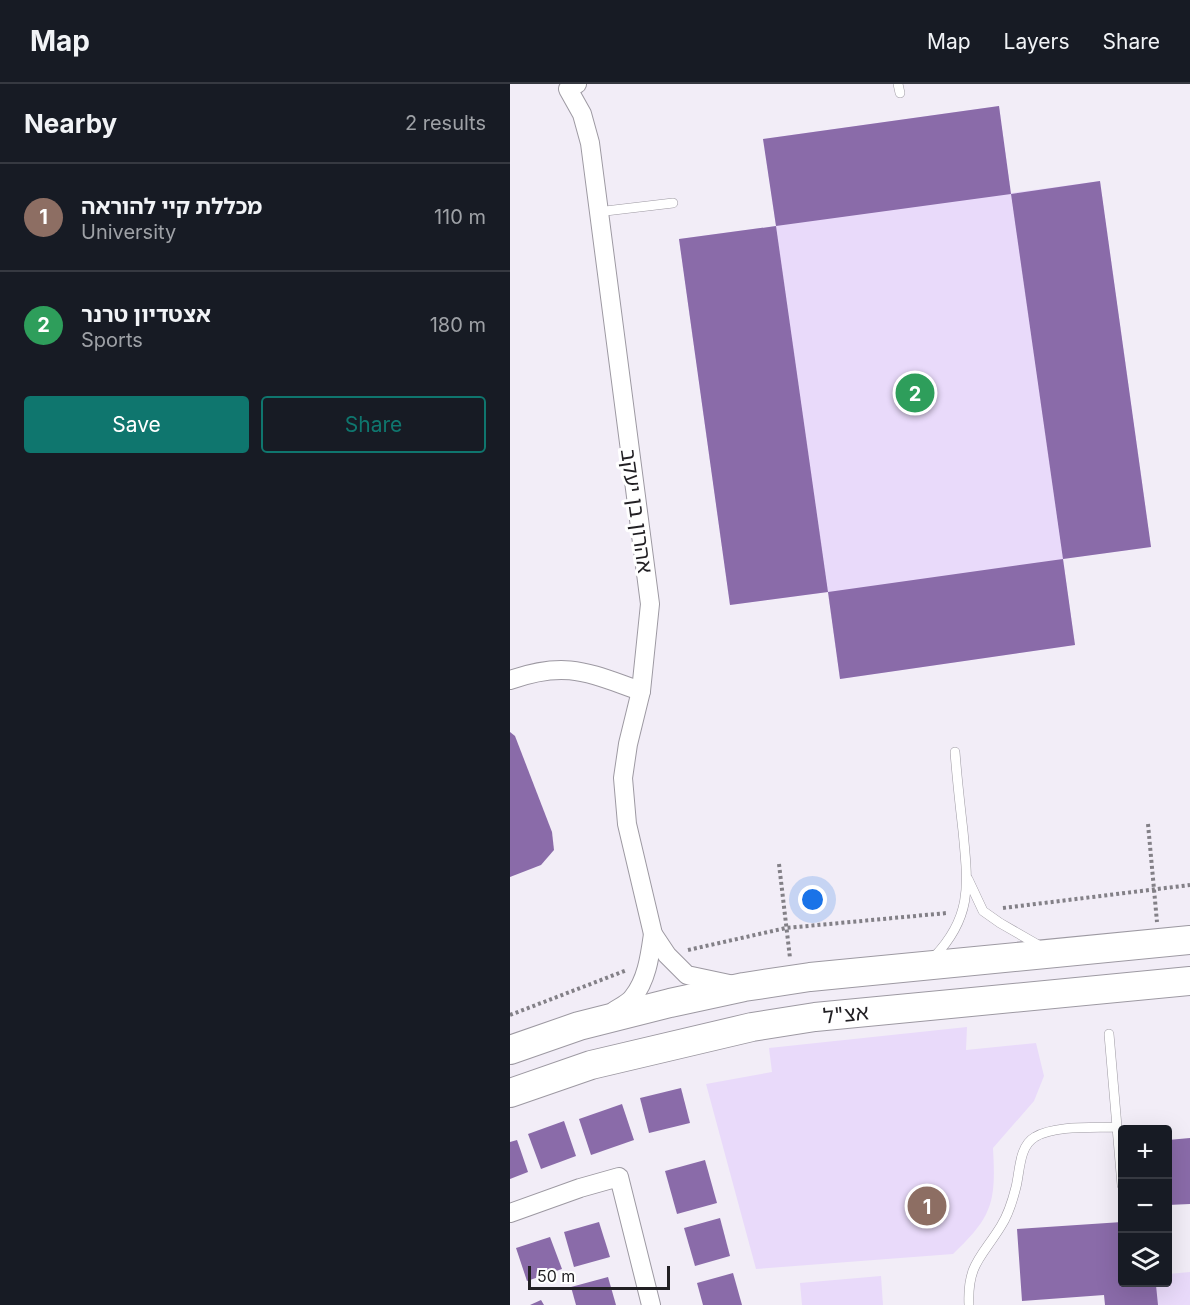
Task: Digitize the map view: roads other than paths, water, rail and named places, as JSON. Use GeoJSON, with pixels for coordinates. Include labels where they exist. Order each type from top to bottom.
{"type":"FeatureCollection","features":[{"type":"Feature","properties":{"kind":"main road","name":"אצ\"ל"},"geometry":{"type":"LineString","coordinates":[[510,1050],[600,1021],[744,987],[793,979],[1190,940]]}},
{"type":"Feature","properties":{"kind":"main road","name":"אצ\"ל"},"geometry":{"type":"LineString","coordinates":[[510,1093],[591,1065],[752,1027],[815,1017],[1190,981]]}},
{"type":"Feature","properties":{"kind":"street","name":"אהרון בן יעקב"},"geometry":{"type":"LineString","coordinates":[[573,87],[590,143],[597,213],[650,604],[641,691],[628,744],[623,778],[627,824],[653,934],[667,955],[687,975],[744,987]]}},
{"type":"Feature","properties":{"kind":"street"},"geometry":{"type":"LineString","coordinates":[[510,680],[542,670],[577,670],[641,691]]}},
{"type":"Feature","properties":{"kind":"street","name":"אהרון בן יעקב"},"geometry":{"type":"LineString","coordinates":[[600,1021],[633,998],[649,962],[653,934]]}},
{"type":"Feature","properties":{"kind":"street"},"geometry":{"type":"LineString","coordinates":[[510,1213],[619,1177],[651,1305]]}},
{"type":"Feature","properties":{"kind":"lane"},"geometry":{"type":"LineString","coordinates":[[597,213],[674,203]]}},
{"type":"Feature","properties":{"kind":"lane"},"geometry":{"type":"LineString","coordinates":[[926,965],[949,942],[963,912],[968,879],[955,752]]}},
{"type":"Feature","properties":{"kind":"lane"},"geometry":{"type":"LineString","coordinates":[[968,879],[983,911],[1052,953]]}},
{"type":"Feature","properties":{"kind":"lane"},"geometry":{"type":"LineString","coordinates":[[1108,1034],[1121,1179]]}},
{"type":"Feature","properties":{"kind":"lane"},"geometry":{"type":"LineString","coordinates":[[969,1305],[973,1266],[1002,1224],[1015,1188],[1021,1156],[1033,1137],[1050,1130],[1117,1127]]}},
{"type":"Feature","properties":{"kind":"place","name":"אצטדיון טרנר"},"geometry":{"type":"Point","coordinates":[915,393]}},
{"type":"Feature","properties":{"kind":"place","name":"מכללת קיי להוראה"},"geometry":{"type":"Point","coordinates":[927,1206]}}]}
